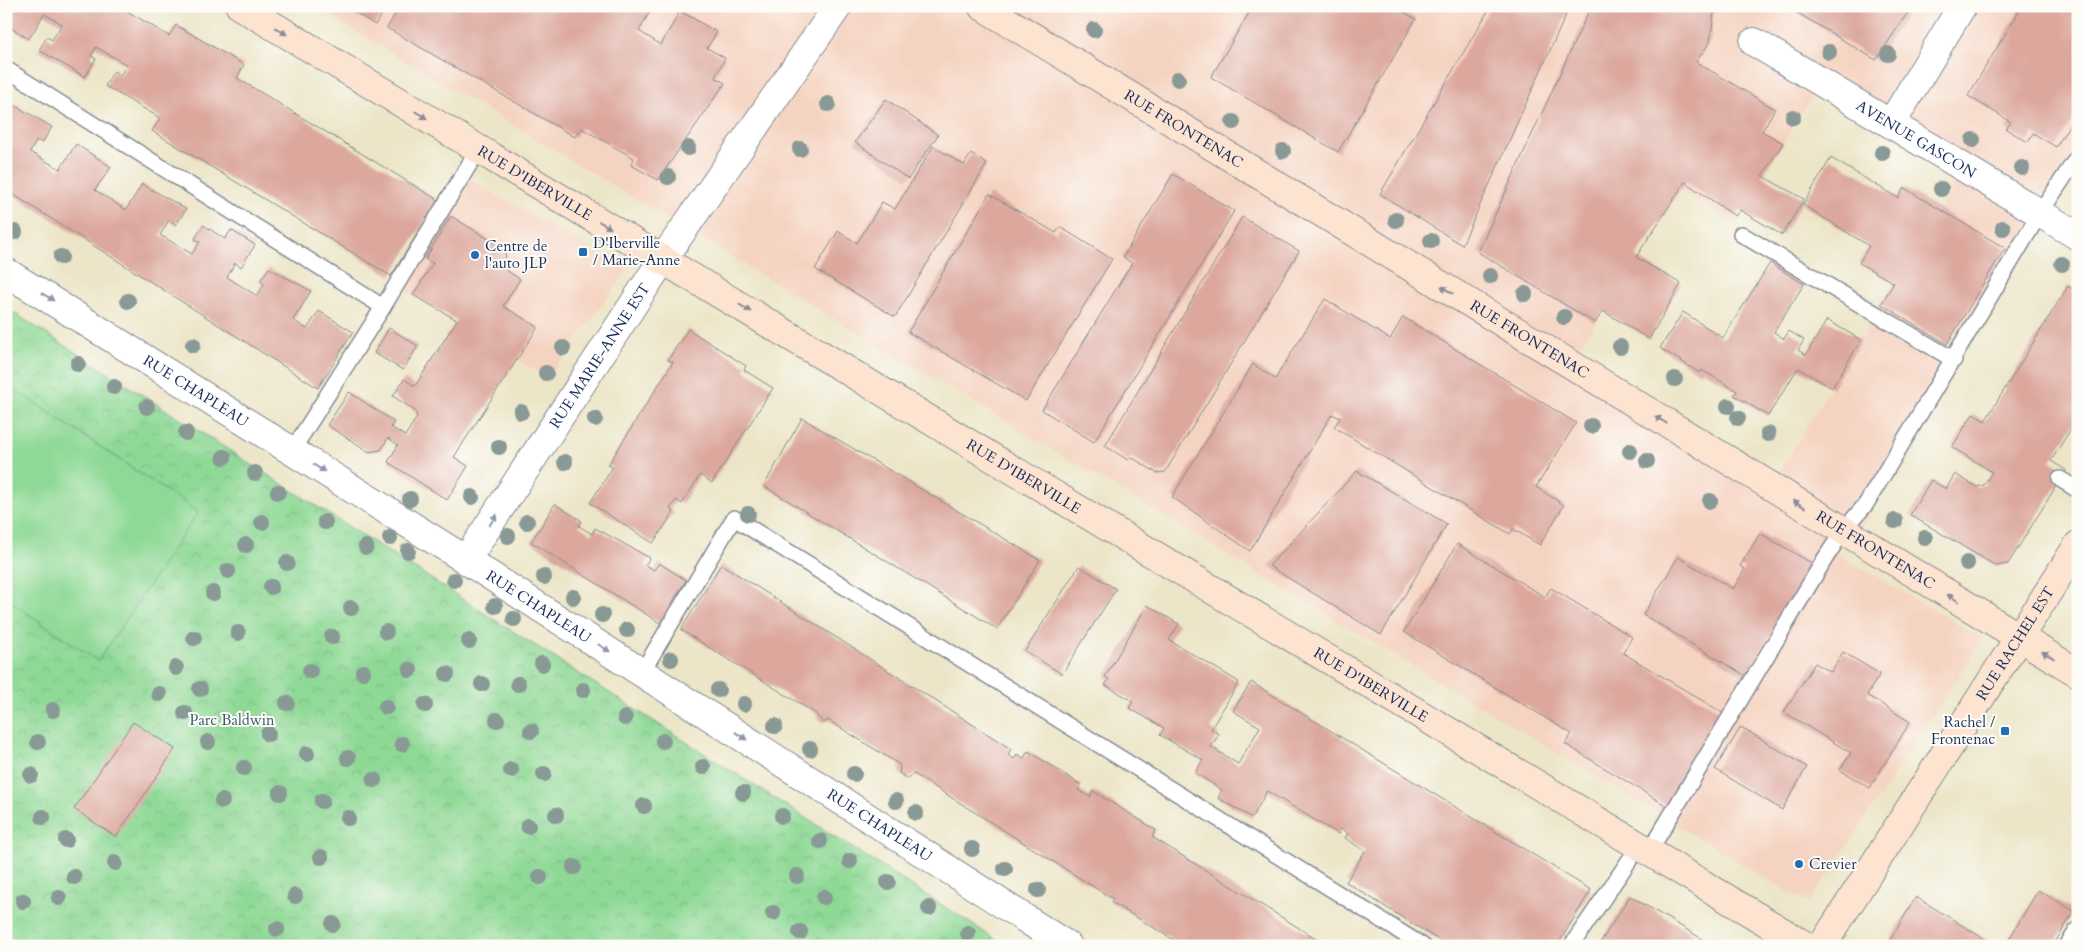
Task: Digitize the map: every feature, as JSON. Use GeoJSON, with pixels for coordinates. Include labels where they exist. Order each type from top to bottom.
{"type":"FeatureCollection","features":[{"type":"Feature","properties":{"kind":"main road","name":"RUE D'IBERVILLE"},"geometry":{"type":"LineString","coordinates":[[240,6],[478,150],[663,258],[1806,946]]}},
{"type":"Feature","properties":{"kind":"main road","name":"RUE FRONTENAC"},"geometry":{"type":"LineString","coordinates":[[982,6],[2078,673]]}},
{"type":"Feature","properties":{"kind":"main road","name":"RUE RACHEL EST"},"geometry":{"type":"LineString","coordinates":[[1822,946],[2078,545]]}},
{"type":"Feature","properties":{"kind":"street","name":"RUE MARIE-ANNE EST"},"geometry":{"type":"LineString","coordinates":[[466,560],[663,258],[838,6]]}},
{"type":"Feature","properties":{"kind":"street"},"geometry":{"type":"LineString","coordinates":[[1892,124],[1962,6]]}},
{"type":"Feature","properties":{"kind":"street","name":"AVENUE GASCON"},"geometry":{"type":"LineString","coordinates":[[1754,42],[2078,236]]}},
{"type":"Feature","properties":{"kind":"street","name":"RUE CHAPLEAU"},"geometry":{"type":"LineString","coordinates":[[6,272],[466,560],[1068,946]]}},
{"type":"Feature","properties":{"kind":"lane"},"geometry":{"type":"LineString","coordinates":[[6,68],[384,307]]}},
{"type":"Feature","properties":{"kind":"lane"},"geometry":{"type":"LineString","coordinates":[[292,451],[384,307],[478,150]]}},
{"type":"Feature","properties":{"kind":"lane"},"geometry":{"type":"LineString","coordinates":[[1571,946],[1644,849],[1843,531],[1866,504],[1954,360],[2040,213],[2078,156]]}},
{"type":"Feature","properties":{"kind":"lane"},"geometry":{"type":"LineString","coordinates":[[1741,234],[1954,360]]}},
{"type":"Feature","properties":{"kind":"lane"},"geometry":{"type":"LineString","coordinates":[[2060,479],[2078,490]]}},
{"type":"Feature","properties":{"kind":"lane"},"geometry":{"type":"LineString","coordinates":[[642,672],[734,518],[1423,946]]}},
{"type":"Feature","properties":{"kind":"lane"},"geometry":{"type":"LineString","coordinates":[[2067,946],[2078,929]]}},
{"type":"Feature","properties":{"kind":"shaded area"},"geometry":{"type":"Polygon","coordinates":[[[314,6],[2078,6],[2078,145],[1954,360],[1868,518],[1834,552],[1983,639],[1809,904],[314,6]],[[1820,84],[1733,221],[1680,191],[1572,359],[1773,482],[1966,166],[1820,84]]]}},
{"type":"Feature","properties":{"kind":"shaded area"},"geometry":{"type":"Polygon","coordinates":[[[457,172],[628,270],[548,378],[393,283],[457,172]]]}},
{"type":"Feature","properties":{"kind":"green space","name":"Parc Baldwin"},"geometry":{"type":"Polygon","coordinates":[[[6,308],[1006,946],[6,946],[6,308]]]}},
{"type":"Feature","properties":{"kind":"green space"},"geometry":{"type":"Polygon","coordinates":[[[6,384],[198,512],[98,661],[6,599],[6,384]]]}},
{"type":"Feature","properties":{"kind":"building"},"geometry":{"type":"Polygon","coordinates":[[[6,6],[119,6],[169,36],[176,25],[244,65],[237,78],[438,200],[391,276],[152,131],[160,118],[105,86],[114,71],[120,75],[127,65],[96,47],[91,56],[96,59],[85,77],[39,50],[47,37],[52,40],[62,24],[44,14],[29,39],[6,25],[6,6]]]}},
{"type":"Feature","properties":{"kind":"building"},"geometry":{"type":"Polygon","coordinates":[[[344,6],[387,6],[375,25],[344,6]]]}},
{"type":"Feature","properties":{"kind":"building"},"geometry":{"type":"Polygon","coordinates":[[[400,6],[653,6],[639,31],[661,45],[680,11],[717,32],[707,48],[725,58],[715,77],[725,83],[658,180],[631,165],[634,158],[581,128],[575,137],[387,28],[400,6]]]}},
{"type":"Feature","properties":{"kind":"building"},"geometry":{"type":"Polygon","coordinates":[[[1253,6],[1393,6],[1416,19],[1338,152],[1211,77],[1253,6]]]}},
{"type":"Feature","properties":{"kind":"building"},"geometry":{"type":"Polygon","coordinates":[[[1491,6],[1570,6],[1462,245],[1380,194],[1491,6]]]}},
{"type":"Feature","properties":{"kind":"building"},"geometry":{"type":"Polygon","coordinates":[[[1591,6],[1718,6],[1714,13],[1710,42],[1696,62],[1775,109],[1762,131],[1783,143],[1762,176],[1804,199],[1782,235],[1740,210],[1735,216],[1685,182],[1636,257],[1681,284],[1649,339],[1603,311],[1595,323],[1478,252],[1591,6]]]}},
{"type":"Feature","properties":{"kind":"building"},"geometry":{"type":"Polygon","coordinates":[[[1786,6],[1912,6],[1876,60],[1786,6]]]}},
{"type":"Feature","properties":{"kind":"building"},"geometry":{"type":"Polygon","coordinates":[[[2022,6],[2078,6],[2078,111],[2056,147],[2033,133],[2028,142],[2006,129],[2011,122],[1968,96],[2022,6]]]}},
{"type":"Feature","properties":{"kind":"building"},"geometry":{"type":"Polygon","coordinates":[[[886,99],[938,135],[908,179],[855,142],[886,99]]]}},
{"type":"Feature","properties":{"kind":"building"},"geometry":{"type":"Polygon","coordinates":[[[6,100],[52,127],[42,143],[37,140],[30,152],[60,169],[76,144],[111,167],[95,190],[126,210],[142,184],[186,209],[176,225],[169,220],[160,235],[192,254],[200,242],[195,239],[203,225],[225,239],[231,230],[255,245],[241,267],[235,263],[227,277],[257,296],[264,284],[260,281],[269,268],[311,291],[293,320],[307,329],[319,311],[353,332],[318,388],[6,190],[6,100]]]}},
{"type":"Feature","properties":{"kind":"building"},"geometry":{"type":"Polygon","coordinates":[[[933,146],[964,165],[971,154],[987,164],[895,317],[815,269],[838,231],[857,243],[882,202],[895,209],[933,146]]]}},
{"type":"Feature","properties":{"kind":"building"},"geometry":{"type":"Polygon","coordinates":[[[1831,158],[1898,198],[1904,188],[2005,248],[1947,344],[1881,304],[1894,283],[1859,263],[1869,246],[1803,205],[1831,158]]]}},
{"type":"Feature","properties":{"kind":"building"},"geometry":{"type":"Polygon","coordinates":[[[1173,174],[1234,211],[1094,442],[1042,410],[1132,263],[1123,257],[1173,174]]]}},
{"type":"Feature","properties":{"kind":"building"},"geometry":{"type":"Polygon","coordinates":[[[989,194],[1056,233],[1060,227],[1112,259],[1026,401],[908,332],[989,194]]]}},
{"type":"Feature","properties":{"kind":"building"},"geometry":{"type":"Polygon","coordinates":[[[451,216],[505,249],[507,271],[520,279],[503,306],[538,327],[454,457],[468,466],[447,500],[388,462],[398,445],[388,438],[381,450],[369,452],[327,425],[349,392],[394,422],[391,427],[405,436],[417,417],[415,411],[393,396],[404,379],[415,386],[457,320],[413,295],[433,263],[425,259],[451,216]]]}},
{"type":"Feature","properties":{"kind":"building"},"geometry":{"type":"Polygon","coordinates":[[[1242,217],[1299,251],[1167,469],[1165,472],[1157,473],[1131,457],[1128,460],[1105,446],[1242,217]]]}},
{"type":"Feature","properties":{"kind":"building"},"geometry":{"type":"Polygon","coordinates":[[[1770,263],[1804,284],[1774,332],[1784,339],[1789,331],[1804,340],[1798,350],[1806,355],[1827,320],[1861,340],[1832,388],[1798,368],[1768,416],[1734,395],[1737,391],[1702,370],[1700,373],[1660,348],[1683,312],[1723,338],[1770,263]]]}},
{"type":"Feature","properties":{"kind":"building"},"geometry":{"type":"Polygon","coordinates":[[[2068,286],[2078,292],[2078,417],[2051,461],[2066,470],[2008,564],[1996,566],[1910,515],[1931,480],[1946,489],[1955,474],[1977,487],[1984,485],[1992,472],[1952,447],[1973,414],[1985,421],[2068,286]]]}},
{"type":"Feature","properties":{"kind":"building"},"geometry":{"type":"Polygon","coordinates":[[[1325,299],[1390,339],[1403,317],[1576,423],[1536,487],[1564,505],[1540,545],[1513,529],[1510,534],[1334,427],[1340,418],[1332,414],[1250,551],[1172,497],[1253,364],[1275,379],[1325,299]]]}},
{"type":"Feature","properties":{"kind":"building"},"geometry":{"type":"Polygon","coordinates":[[[389,328],[418,346],[403,370],[374,353],[389,328]]]}},
{"type":"Feature","properties":{"kind":"building"},"geometry":{"type":"Polygon","coordinates":[[[688,329],[746,366],[744,370],[773,388],[712,483],[700,475],[682,504],[676,500],[670,509],[674,512],[653,543],[590,503],[613,467],[608,465],[673,362],[668,360],[688,329]]]}},
{"type":"Feature","properties":{"kind":"building"},"geometry":{"type":"Polygon","coordinates":[[[802,418],[1040,560],[997,629],[764,486],[802,418]]]}},
{"type":"Feature","properties":{"kind":"building"},"geometry":{"type":"Polygon","coordinates":[[[1357,471],[1447,524],[1381,635],[1269,566],[1357,471]]]}},
{"type":"Feature","properties":{"kind":"building"},"geometry":{"type":"Polygon","coordinates":[[[555,504],[582,521],[579,526],[592,534],[595,528],[650,558],[645,565],[654,570],[659,563],[686,580],[660,623],[531,542],[555,504]]]}},
{"type":"Feature","properties":{"kind":"building"},"geometry":{"type":"Polygon","coordinates":[[[1760,533],[1813,564],[1746,676],[1643,615],[1678,557],[1733,589],[1745,569],[1740,566],[1760,533]]]}},
{"type":"Feature","properties":{"kind":"building"},"geometry":{"type":"Polygon","coordinates":[[[1457,544],[1545,597],[1551,588],[1632,637],[1623,653],[1723,713],[1667,806],[1565,744],[1572,734],[1404,632],[1457,544]]]}},
{"type":"Feature","properties":{"kind":"building"},"geometry":{"type":"Polygon","coordinates":[[[721,564],[1011,749],[1008,755],[1014,759],[1017,754],[1024,758],[1028,751],[1081,785],[1078,790],[1090,797],[1093,791],[1156,830],[1152,837],[1328,946],[1184,946],[1111,902],[1113,899],[914,774],[907,779],[899,773],[900,765],[828,720],[823,723],[815,713],[681,630],[721,564]]]}},
{"type":"Feature","properties":{"kind":"building"},"geometry":{"type":"Polygon","coordinates":[[[1079,566],[1116,589],[1062,674],[1025,651],[1079,566]]]}},
{"type":"Feature","properties":{"kind":"building"},"geometry":{"type":"Polygon","coordinates":[[[1147,605],[1179,624],[1169,640],[1239,682],[1211,729],[1219,734],[1211,747],[1238,764],[1260,727],[1233,711],[1251,682],[1591,890],[1557,946],[1448,946],[1346,882],[1365,851],[1345,838],[1348,833],[1341,829],[1338,834],[1267,791],[1252,818],[1218,798],[1222,790],[1195,773],[1203,760],[1160,735],[1164,728],[1129,708],[1133,701],[1105,685],[1109,679],[1105,677],[1147,605]]]}},
{"type":"Feature","properties":{"kind":"building"},"geometry":{"type":"Polygon","coordinates":[[[1843,652],[1880,674],[1867,695],[1910,722],[1870,788],[1840,770],[1851,753],[1784,712],[1815,663],[1831,672],[1843,652]]]}},
{"type":"Feature","properties":{"kind":"building"},"geometry":{"type":"Polygon","coordinates":[[[133,722],[175,749],[116,837],[74,809],[133,722]]]}},
{"type":"Feature","properties":{"kind":"building"},"geometry":{"type":"Polygon","coordinates":[[[1741,727],[1807,767],[1782,810],[1715,769],[1741,727]]]}},
{"type":"Feature","properties":{"kind":"building"},"geometry":{"type":"Polygon","coordinates":[[[2038,890],[2074,911],[2053,946],[2005,946],[2038,890]]]}},
{"type":"Feature","properties":{"kind":"building"},"geometry":{"type":"Polygon","coordinates":[[[1630,896],[1714,946],[1598,946],[1630,896]]]}},
{"type":"Feature","properties":{"kind":"building"},"geometry":{"type":"Polygon","coordinates":[[[1916,897],[1996,946],[1896,946],[1889,942],[1916,897]]]}},
{"type":"Feature","properties":{"kind":"place","name":"D'Iberville / Marie-Anne"},"geometry":{"type":"Point","coordinates":[583,252]}},
{"type":"Feature","properties":{"kind":"place","name":"Centre de l'auto JLP"},"geometry":{"type":"Point","coordinates":[475,255]}},
{"type":"Feature","properties":{"kind":"place","name":"Rachel / Frontenac"},"geometry":{"type":"Point","coordinates":[2005,731]}},
{"type":"Feature","properties":{"kind":"place","name":"Crevier"},"geometry":{"type":"Point","coordinates":[1799,864]}}]}
